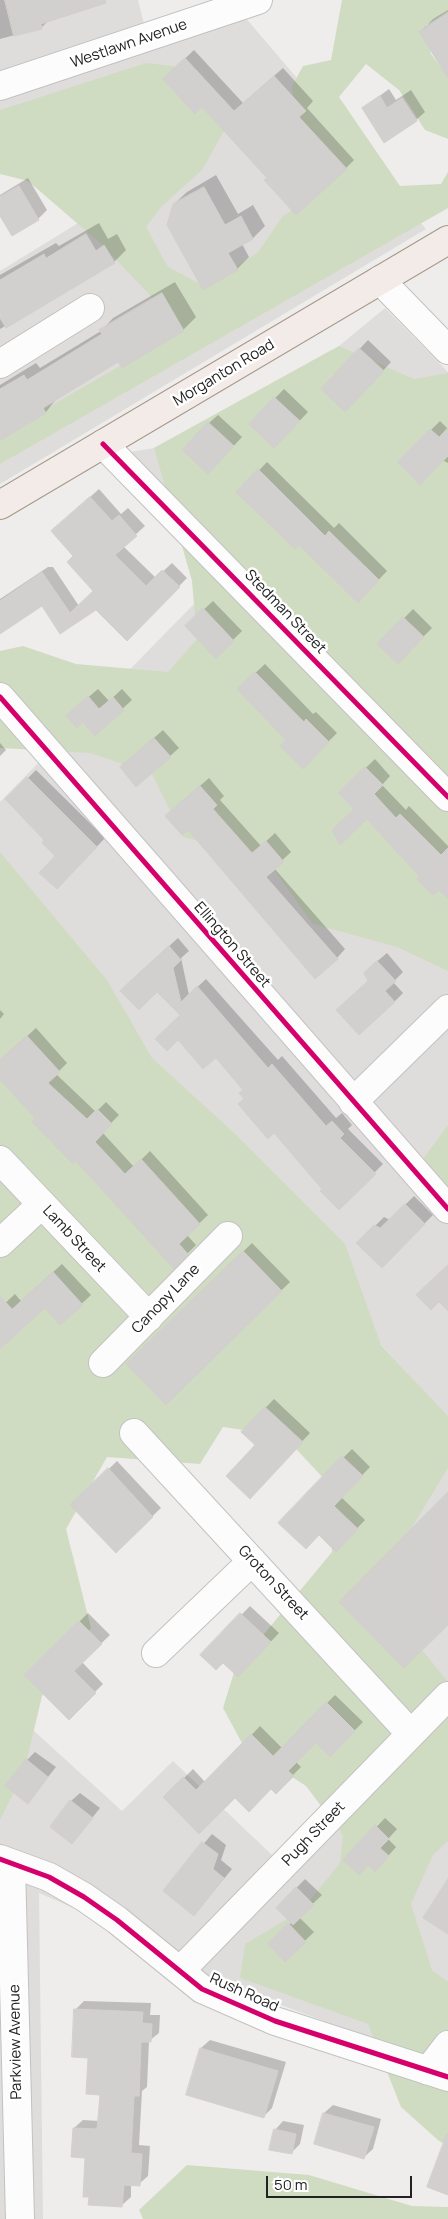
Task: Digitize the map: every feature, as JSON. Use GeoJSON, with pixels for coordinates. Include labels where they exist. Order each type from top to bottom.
{"type":"FeatureCollection","features":[{"type":"Feature","properties":{"kind":"main road","name":"Morganton Road"},"geometry":{"type":"LineString","coordinates":[[0,505],[448,240]]}},
{"type":"Feature","properties":{"kind":"street","name":"Westlawn Avenue"},"geometry":{"type":"LineString","coordinates":[[0,86],[256,0]]}},
{"type":"Feature","properties":{"kind":"street"},"geometry":{"type":"LineString","coordinates":[[380,280],[448,350]]}},
{"type":"Feature","properties":{"kind":"street"},"geometry":{"type":"LineString","coordinates":[[0,364],[90,308]]}},
{"type":"Feature","properties":{"kind":"street","name":"Stedman Street"},"geometry":{"type":"LineString","coordinates":[[103,444],[448,797]]}},
{"type":"Feature","properties":{"kind":"street","name":"Ellington Street"},"geometry":{"type":"LineString","coordinates":[[0,697],[448,1209]]}},
{"type":"Feature","properties":{"kind":"street"},"geometry":{"type":"LineString","coordinates":[[353,1102],[448,1009]]}},
{"type":"Feature","properties":{"kind":"street","name":"Lamb Street"},"geometry":{"type":"LineString","coordinates":[[0,1160],[149,1317]]}},
{"type":"Feature","properties":{"kind":"street"},"geometry":{"type":"LineString","coordinates":[[0,1243],[42,1204]]}},
{"type":"Feature","properties":{"kind":"street","name":"Canopy Lane"},"geometry":{"type":"LineString","coordinates":[[103,1363],[228,1236]]}},
{"type":"Feature","properties":{"kind":"street","name":"Groton Street"},"geometry":{"type":"LineString","coordinates":[[134,1433],[412,1734]]}},
{"type":"Feature","properties":{"kind":"street"},"geometry":{"type":"LineString","coordinates":[[156,1654],[252,1561]]}},
{"type":"Feature","properties":{"kind":"street","name":"Pugh Street"},"geometry":{"type":"LineString","coordinates":[[180,1971],[448,1696]]}},
{"type":"Feature","properties":{"kind":"street","name":"Rush Road"},"geometry":{"type":"LineString","coordinates":[[6,1862],[49,1877],[84,1897],[117,1920],[202,1989],[275,2021],[438,2074]]}},
{"type":"Feature","properties":{"kind":"street","name":"Parkview Avenue"},"geometry":{"type":"LineString","coordinates":[[6,1862],[20,2219]]}},
{"type":"Feature","properties":{"kind":"street"},"geometry":{"type":"LineString","coordinates":[[438,2074],[448,2045]]}},
{"type":"Feature","properties":{"kind":"shaded area"},"geometry":{"type":"Polygon","coordinates":[[[0,0],[138,0],[150,48],[244,16],[426,229],[0,484],[0,271],[83,220],[0,145],[0,0]]]}},
{"type":"Feature","properties":{"kind":"shaded area"},"geometry":{"type":"Polygon","coordinates":[[[385,308],[448,372],[448,1417],[250,1203],[0,1480],[0,802],[236,561],[130,452],[154,448],[339,346],[385,308]]]}},
{"type":"Feature","properties":{"kind":"shaded area"},"geometry":{"type":"Polygon","coordinates":[[[448,1423],[448,2067],[219,1982],[78,1910],[39,1893],[43,2219],[0,2219],[0,1700],[122,1811],[173,1761],[291,1873],[434,1730],[313,1602],[448,1423]]]}},
{"type":"Feature","properties":{"kind":"green space"},"geometry":{"type":"Polygon","coordinates":[[[342,0],[448,0],[448,11],[426,25],[431,54],[448,76],[448,139],[425,130],[399,90],[366,64],[339,97],[400,186],[441,184],[448,172],[448,208],[0,464],[0,435],[151,348],[172,328],[149,294],[100,243],[28,181],[0,174],[0,110],[146,63],[173,66],[213,99],[227,126],[202,170],[161,207],[146,227],[168,267],[206,287],[258,252],[283,216],[318,193],[295,121],[292,86],[303,66],[331,60],[342,0]]]}},
{"type":"Feature","properties":{"kind":"green space"},"geometry":{"type":"Polygon","coordinates":[[[339,346],[414,379],[448,373],[448,971],[397,947],[313,924],[264,856],[183,837],[152,774],[90,753],[0,748],[0,651],[23,646],[76,664],[168,672],[197,639],[192,581],[154,448],[339,346]]]}},
{"type":"Feature","properties":{"kind":"green space"},"geometry":{"type":"Polygon","coordinates":[[[0,852],[107,980],[152,1058],[232,1131],[345,1244],[381,1345],[448,1416],[448,1468],[395,1555],[418,1645],[448,1682],[448,1841],[433,1855],[411,1904],[432,1970],[448,1982],[448,2146],[439,2141],[401,2107],[368,2024],[240,1978],[245,1944],[302,1910],[340,1863],[343,1835],[306,1786],[243,1745],[223,1708],[235,1669],[332,1552],[325,1480],[284,1436],[223,1427],[200,1464],[107,1457],[66,1529],[91,1628],[42,1696],[24,1772],[0,1820],[0,852]]]}},
{"type":"Feature","properties":{"kind":"green space"},"geometry":{"type":"Polygon","coordinates":[[[448,1125],[448,1189],[414,1171],[448,1125]]]}},
{"type":"Feature","properties":{"kind":"green space"},"geometry":{"type":"Polygon","coordinates":[[[187,2165],[309,2175],[412,2206],[448,2207],[448,2219],[143,2219],[139,2210],[187,2165]]]}},
{"type":"Feature","properties":{"kind":"building"},"geometry":{"type":"Polygon","coordinates":[[[5,0],[105,0],[106,3],[41,24],[42,29],[14,36],[5,0]]]}},
{"type":"Feature","properties":{"kind":"building"},"geometry":{"type":"Polygon","coordinates":[[[448,13],[448,78],[419,32],[448,13]]]}},
{"type":"Feature","properties":{"kind":"building"},"geometry":{"type":"Polygon","coordinates":[[[185,58],[234,111],[274,76],[306,111],[299,117],[347,169],[296,215],[264,180],[267,178],[202,107],[195,114],[163,79],[185,58]]]}},
{"type":"Feature","properties":{"kind":"building"},"geometry":{"type":"Polygon","coordinates":[[[380,96],[387,108],[402,98],[417,121],[384,143],[362,108],[380,96]]]}},
{"type":"Feature","properties":{"kind":"building"},"geometry":{"type":"Polygon","coordinates":[[[19,186],[39,220],[12,236],[0,216],[0,197],[19,186]]]}},
{"type":"Feature","properties":{"kind":"building"},"geometry":{"type":"Polygon","coordinates":[[[204,187],[225,225],[241,216],[253,239],[228,253],[238,270],[203,290],[167,225],[173,204],[204,187]]]}},
{"type":"Feature","properties":{"kind":"building"},"geometry":{"type":"Polygon","coordinates":[[[86,234],[96,251],[104,245],[115,263],[6,328],[0,318],[0,280],[44,254],[46,258],[86,234]]]}},
{"type":"Feature","properties":{"kind":"building"},"geometry":{"type":"Polygon","coordinates":[[[162,293],[184,331],[122,368],[118,362],[43,408],[46,413],[0,441],[0,389],[24,375],[27,380],[102,334],[99,330],[162,293]]]}},
{"type":"Feature","properties":{"kind":"building"},"geometry":{"type":"Polygon","coordinates":[[[359,348],[384,371],[345,412],[321,389],[359,348]]]}},
{"type":"Feature","properties":{"kind":"building"},"geometry":{"type":"Polygon","coordinates":[[[274,397],[300,421],[274,448],[249,424],[274,397]]]}},
{"type":"Feature","properties":{"kind":"building"},"geometry":{"type":"Polygon","coordinates":[[[208,422],[234,446],[208,474],[182,450],[208,422]]]}},
{"type":"Feature","properties":{"kind":"building"},"geometry":{"type":"Polygon","coordinates":[[[448,428],[448,456],[420,485],[397,462],[430,429],[439,437],[448,428]]]}},
{"type":"Feature","properties":{"kind":"building"},"geometry":{"type":"Polygon","coordinates":[[[258,469],[325,536],[329,531],[379,580],[358,603],[299,545],[295,549],[236,492],[258,469]]]}},
{"type":"Feature","properties":{"kind":"building"},"geometry":{"type":"Polygon","coordinates":[[[90,497],[112,521],[119,515],[137,536],[115,555],[146,586],[162,570],[180,587],[127,641],[96,610],[60,634],[42,606],[0,634],[0,601],[42,572],[70,613],[93,591],[67,562],[73,556],[51,531],[90,497]]]}},
{"type":"Feature","properties":{"kind":"building"},"geometry":{"type":"Polygon","coordinates":[[[203,608],[234,641],[216,659],[185,626],[203,608]]]}},
{"type":"Feature","properties":{"kind":"building"},"geometry":{"type":"Polygon","coordinates":[[[403,617],[424,637],[398,664],[377,644],[403,617]]]}},
{"type":"Feature","properties":{"kind":"building"},"geometry":{"type":"Polygon","coordinates":[[[255,672],[304,722],[306,719],[329,742],[303,769],[280,746],[286,740],[237,689],[255,672]]]}},
{"type":"Feature","properties":{"kind":"building"},"geometry":{"type":"Polygon","coordinates":[[[88,696],[99,709],[113,697],[124,710],[95,736],[83,722],[77,728],[66,716],[88,696]]]}},
{"type":"Feature","properties":{"kind":"building"},"geometry":{"type":"Polygon","coordinates":[[[154,738],[171,757],[136,787],[120,767],[154,738]]]}},
{"type":"Feature","properties":{"kind":"building"},"geometry":{"type":"Polygon","coordinates":[[[365,767],[383,785],[374,794],[396,818],[400,814],[441,855],[448,848],[448,899],[439,890],[433,895],[417,879],[419,876],[367,819],[340,845],[332,830],[354,809],[338,793],[365,767]]]}},
{"type":"Feature","properties":{"kind":"building"},"geometry":{"type":"Polygon","coordinates":[[[27,777],[97,847],[57,889],[39,873],[55,856],[42,843],[44,840],[5,799],[27,777]]]}},
{"type":"Feature","properties":{"kind":"building"},"geometry":{"type":"Polygon","coordinates":[[[200,786],[217,805],[213,809],[252,853],[266,841],[284,862],[266,877],[338,959],[315,979],[188,830],[182,835],[165,816],[200,786]]]}},
{"type":"Feature","properties":{"kind":"building"},"geometry":{"type":"Polygon","coordinates":[[[169,946],[181,960],[173,968],[181,1002],[197,986],[268,1068],[272,1064],[326,1126],[332,1121],[344,1134],[340,1138],[376,1174],[339,1210],[320,1191],[322,1189],[274,1133],[268,1139],[238,1104],[244,1099],[239,1093],[243,1090],[216,1058],[203,1069],[178,1040],[167,1051],[155,1039],[180,1015],[157,992],[139,1010],[120,991],[169,946]]]}},
{"type":"Feature","properties":{"kind":"building"},"geometry":{"type":"Polygon","coordinates":[[[377,961],[396,981],[385,991],[395,1002],[359,1035],[336,1010],[368,981],[364,973],[377,961]]]}},
{"type":"Feature","properties":{"kind":"building"},"geometry":{"type":"Polygon","coordinates":[[[27,1036],[60,1072],[48,1083],[87,1119],[97,1109],[112,1124],[95,1142],[125,1174],[141,1159],[200,1224],[179,1244],[188,1254],[174,1269],[76,1161],[73,1164],[32,1122],[35,1118],[0,1080],[0,1060],[27,1036]]]}},
{"type":"Feature","properties":{"kind":"building"},"geometry":{"type":"Polygon","coordinates":[[[405,1204],[425,1224],[382,1268],[356,1243],[374,1225],[380,1228],[405,1204]]]}},
{"type":"Feature","properties":{"kind":"building"},"geometry":{"type":"Polygon","coordinates":[[[243,1251],[282,1291],[166,1405],[126,1364],[243,1251]]]}},
{"type":"Feature","properties":{"kind":"building"},"geometry":{"type":"Polygon","coordinates":[[[448,1265],[448,1311],[439,1302],[431,1310],[416,1295],[448,1265]]]}},
{"type":"Feature","properties":{"kind":"building"},"geometry":{"type":"Polygon","coordinates":[[[53,1272],[83,1305],[60,1325],[45,1308],[0,1349],[0,1296],[12,1309],[53,1272]]]}},
{"type":"Feature","properties":{"kind":"building"},"geometry":{"type":"Polygon","coordinates":[[[265,1407],[303,1442],[250,1499],[226,1476],[255,1445],[241,1432],[265,1407]]]}},
{"type":"Feature","properties":{"kind":"building"},"geometry":{"type":"Polygon","coordinates":[[[342,1456],[363,1476],[334,1506],[358,1529],[336,1552],[319,1535],[306,1549],[278,1523],[342,1456]]]}},
{"type":"Feature","properties":{"kind":"building"},"geometry":{"type":"Polygon","coordinates":[[[108,1468],[153,1517],[116,1553],[70,1505],[108,1468]]]}},
{"type":"Feature","properties":{"kind":"building"},"geometry":{"type":"Polygon","coordinates":[[[448,1492],[448,1625],[404,1668],[339,1602],[448,1492]]]}},
{"type":"Feature","properties":{"kind":"building"},"geometry":{"type":"Polygon","coordinates":[[[240,1613],[271,1642],[238,1677],[223,1663],[216,1670],[200,1655],[240,1613]]]}},
{"type":"Feature","properties":{"kind":"building"},"geometry":{"type":"Polygon","coordinates":[[[79,1621],[102,1644],[74,1671],[96,1693],[69,1720],[24,1675],[79,1621]]]}},
{"type":"Feature","properties":{"kind":"building"},"geometry":{"type":"Polygon","coordinates":[[[326,1702],[355,1731],[330,1757],[316,1743],[288,1771],[294,1776],[276,1794],[271,1789],[249,1812],[235,1798],[199,1834],[163,1797],[183,1777],[196,1790],[251,1734],[273,1756],[326,1702]]]}},
{"type":"Feature","properties":{"kind":"building"},"geometry":{"type":"Polygon","coordinates":[[[26,1759],[48,1777],[28,1804],[5,1786],[26,1759]]]}},
{"type":"Feature","properties":{"kind":"building"},"geometry":{"type":"Polygon","coordinates":[[[70,1800],[93,1818],[72,1844],[50,1827],[70,1800]]]}},
{"type":"Feature","properties":{"kind":"building"},"geometry":{"type":"Polygon","coordinates":[[[375,1825],[389,1839],[380,1848],[389,1856],[375,1872],[368,1865],[359,1875],[343,1860],[375,1825]]]}},
{"type":"Feature","properties":{"kind":"building"},"geometry":{"type":"Polygon","coordinates":[[[202,1842],[218,1854],[213,1869],[224,1878],[194,1916],[163,1891],[202,1842]]]}},
{"type":"Feature","properties":{"kind":"building"},"geometry":{"type":"Polygon","coordinates":[[[448,1879],[448,1934],[423,1918],[448,1879]]]}},
{"type":"Feature","properties":{"kind":"building"},"geometry":{"type":"Polygon","coordinates":[[[296,1887],[314,1905],[293,1925],[276,1908],[296,1887]]]}},
{"type":"Feature","properties":{"kind":"building"},"geometry":{"type":"Polygon","coordinates":[[[288,1923],[306,1942],[285,1962],[268,1944],[288,1923]]]}},
{"type":"Feature","properties":{"kind":"building"},"geometry":{"type":"Polygon","coordinates":[[[74,2009],[143,2012],[142,2023],[152,2024],[151,2042],[141,2042],[139,2096],[134,2096],[131,2153],[142,2154],[140,2186],[124,2185],[122,2207],[88,2205],[89,2197],[83,2197],[85,2158],[71,2157],[73,2128],[97,2129],[100,2095],[86,2094],[88,2058],[72,2057],[74,2009]]]}},
{"type":"Feature","properties":{"kind":"building"},"geometry":{"type":"Polygon","coordinates":[[[200,2048],[278,2071],[264,2118],[186,2095],[200,2048]]]}},
{"type":"Feature","properties":{"kind":"building"},"geometry":{"type":"Polygon","coordinates":[[[323,2113],[374,2127],[364,2159],[314,2144],[323,2113]]]}},
{"type":"Feature","properties":{"kind":"building"},"geometry":{"type":"Polygon","coordinates":[[[274,2129],[296,2134],[292,2154],[269,2150],[274,2129]]]}},
{"type":"Feature","properties":{"kind":"building"},"geometry":{"type":"Polygon","coordinates":[[[448,2134],[448,2195],[427,2187],[448,2134]]]}},
{"type":"Feature","properties":{"kind":"cycle path"},"geometry":{"type":"LineString","coordinates":[[103,444],[448,797]]}},
{"type":"Feature","properties":{"kind":"cycle path"},"geometry":{"type":"LineString","coordinates":[[0,697],[448,1209]]}},
{"type":"Feature","properties":{"kind":"cycle path"},"geometry":{"type":"LineString","coordinates":[[0,1859],[49,1877],[84,1897],[117,1920],[202,1989],[275,2021],[448,2077]]}}]}
